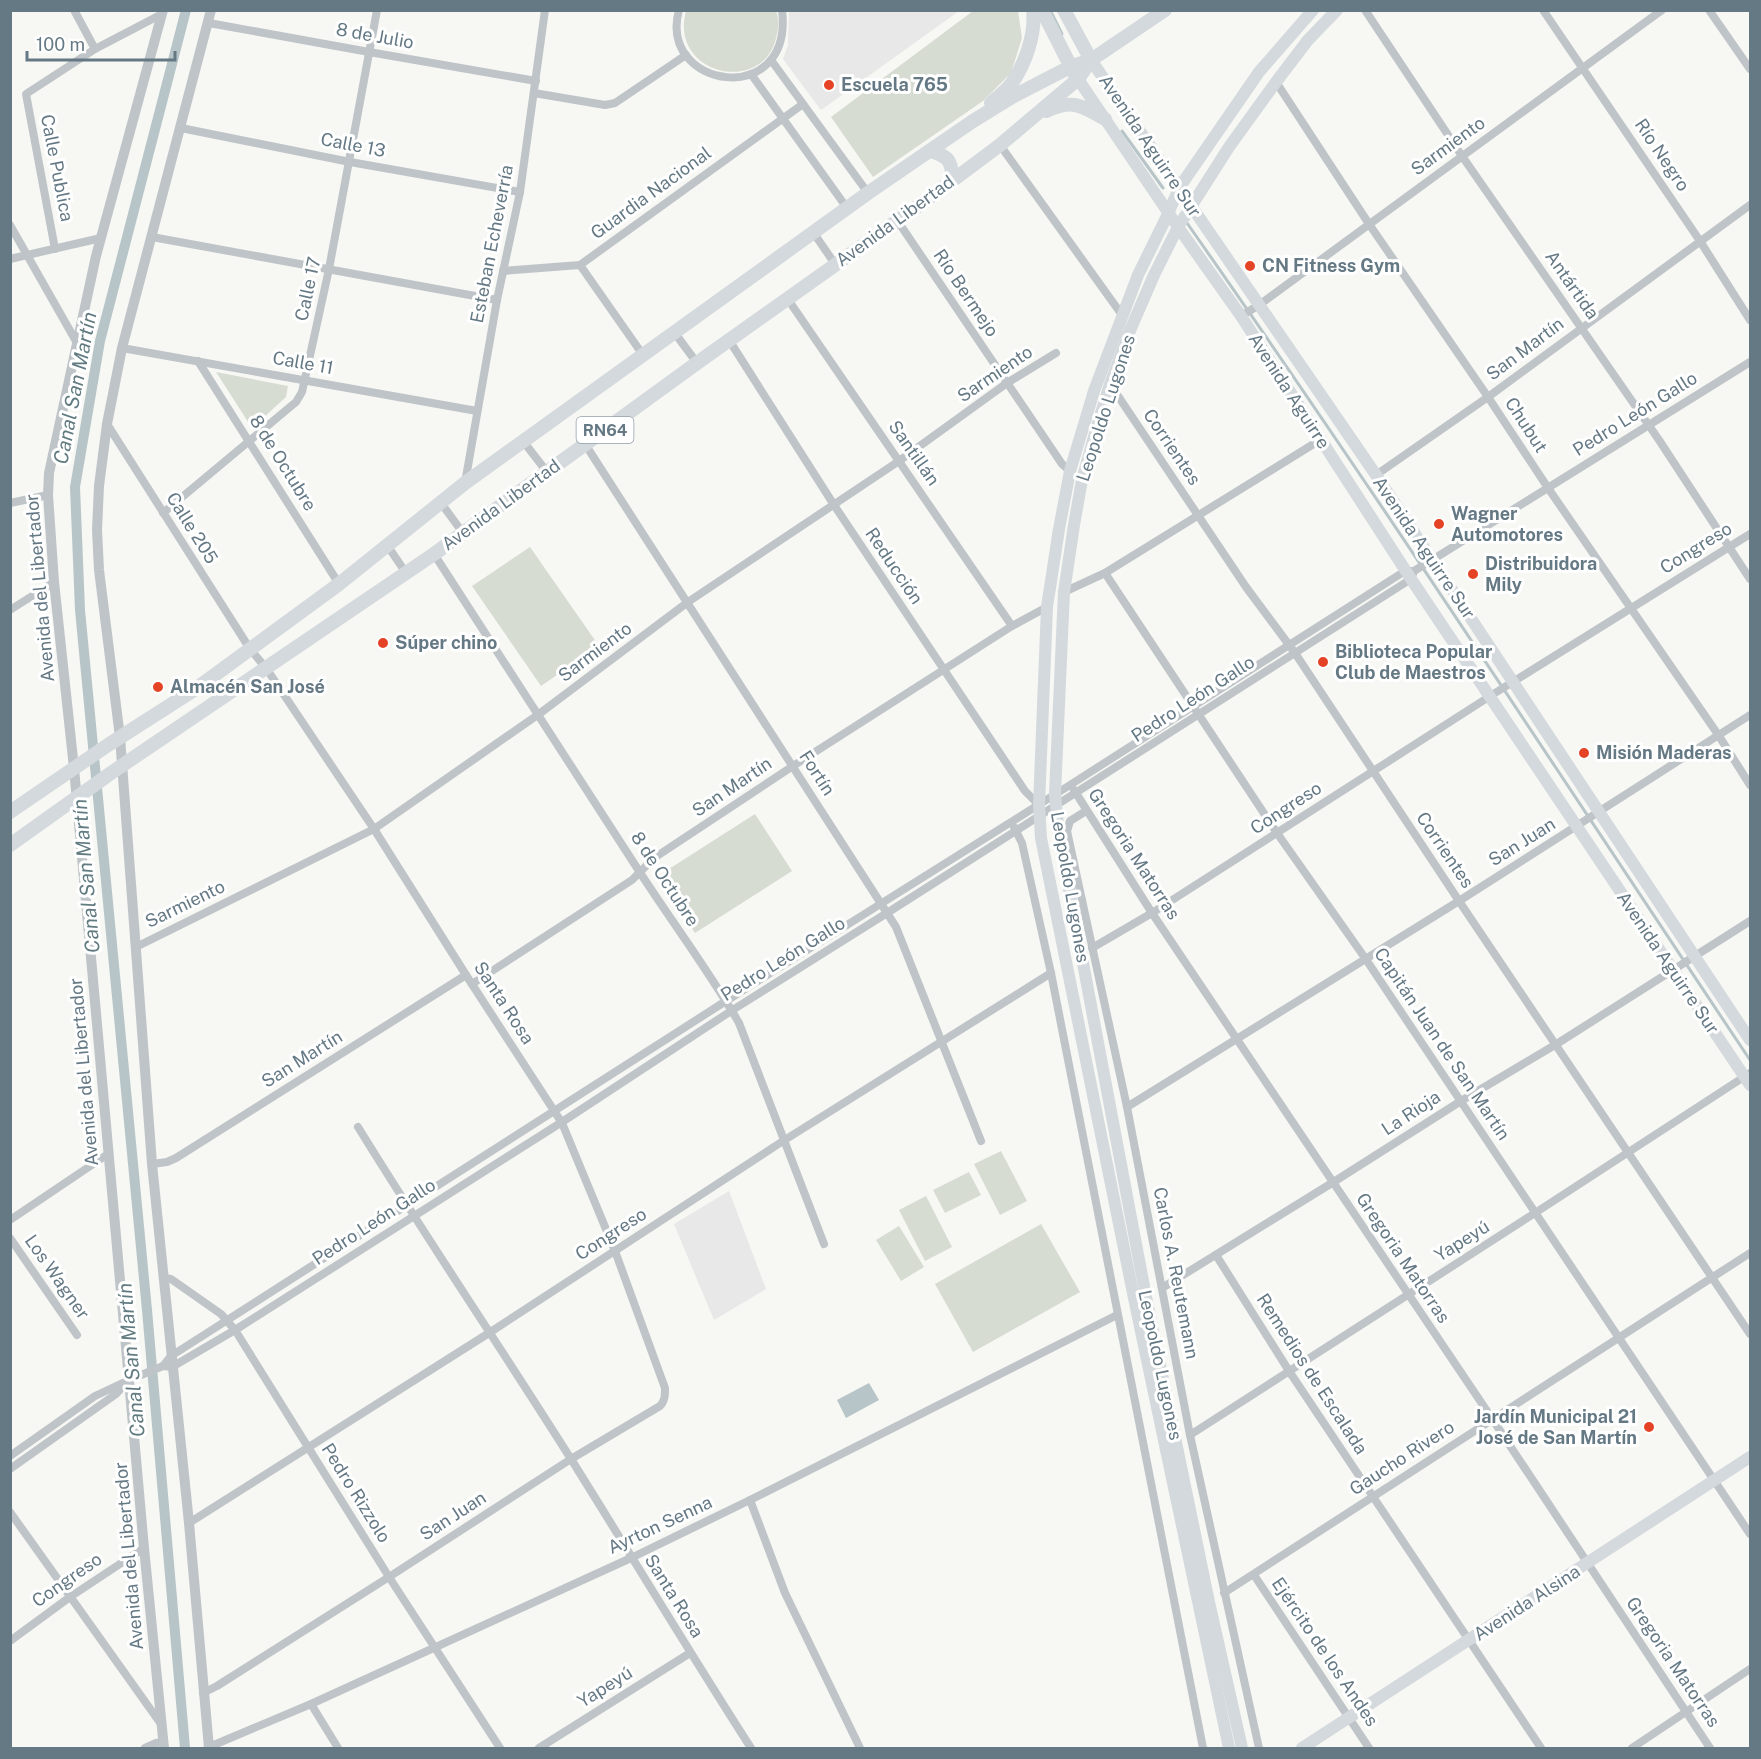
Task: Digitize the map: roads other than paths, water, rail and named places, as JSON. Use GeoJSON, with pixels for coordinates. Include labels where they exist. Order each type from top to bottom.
{"type":"FeatureCollection","features":[{"type":"Feature","properties":{"kind":"main road"},"geometry":{"type":"LineString","coordinates":[[973,121],[1011,85],[1021,67],[1033,30],[1033,10]]}},
{"type":"Feature","properties":{"kind":"main road"},"geometry":{"type":"LineString","coordinates":[[1042,10],[1074,73]]}},
{"type":"Feature","properties":{"kind":"main road"},"geometry":{"type":"LineString","coordinates":[[1064,10],[1091,60]]}},
{"type":"Feature","properties":{"kind":"main road","name":"Avenida Libertad"},"geometry":{"type":"LineString","coordinates":[[10,845],[116,770],[434,554],[897,220],[1000,145],[1034,117],[1074,73],[1165,10]]}},
{"type":"Feature","properties":{"kind":"main road","name":"Leopoldo Lugones"},"geometry":{"type":"LineString","coordinates":[[1229,1749],[1132,1291],[1044,850],[1039,810],[1047,607],[1070,471],[1094,391],[1138,275],[1179,188],[1259,72],[1312,10]]}},
{"type":"Feature","properties":{"kind":"main road","name":"Leopoldo Lugones"},"geometry":{"type":"LineString","coordinates":[[1242,1749],[1146,1297],[1059,836],[1055,800],[1064,592],[1082,480],[1097,426],[1128,335],[1154,275],[1178,228],[1229,147],[1308,40],[1337,10]]}},
{"type":"Feature","properties":{"kind":"main road","name":"Avenida Aguirre Sur"},"geometry":{"type":"LineString","coordinates":[[1091,60],[1179,188],[1256,307],[1376,475],[1596,814],[1750,1040]]}},
{"type":"Feature","properties":{"kind":"main road","name":"Avenida Libertad"},"geometry":{"type":"LineString","coordinates":[[10,812],[197,688],[339,584],[465,483],[868,193],[1012,97],[1074,73]]}},
{"type":"Feature","properties":{"kind":"main road","name":"Avenida Aguirre Sur"},"geometry":{"type":"LineString","coordinates":[[1074,73],[1168,214]]}},
{"type":"Feature","properties":{"kind":"main road"},"geometry":{"type":"LineString","coordinates":[[1034,117],[1060,105],[1068,104],[1081,106],[1105,119]]}},
{"type":"Feature","properties":{"kind":"main road"},"geometry":{"type":"LineString","coordinates":[[931,151],[949,160],[953,179]]}},
{"type":"Feature","properties":{"kind":"main road","name":"Avenida Aguirre"},"geometry":{"type":"LineString","coordinates":[[1168,214],[1243,315],[1320,440],[1410,574]]}},
{"type":"Feature","properties":{"kind":"main road","name":"Avenida Aguirre Sur"},"geometry":{"type":"LineString","coordinates":[[1410,574],[1748,1078]]}},
{"type":"Feature","properties":{"kind":"main road","name":"Avenida Alsina"},"geometry":{"type":"LineString","coordinates":[[1302,1749],[1750,1457]]}},
{"type":"Feature","properties":{"kind":"street"},"geometry":{"type":"LineString","coordinates":[[74,10],[95,49],[162,12]]}},
{"type":"Feature","properties":{"kind":"street"},"geometry":{"type":"LineString","coordinates":[[209,1748],[189,1523],[169,1363],[136,947],[116,770],[120,737],[99,570],[98,540],[99,486],[107,424],[122,348],[211,10]]}},
{"type":"Feature","properties":{"kind":"street","name":"Calle 17"},"geometry":{"type":"LineString","coordinates":[[163,513],[296,402],[302,392],[329,269],[377,10]]}},
{"type":"Feature","properties":{"kind":"street","name":"Esteban Echeverría"},"geometry":{"type":"LineString","coordinates":[[465,483],[497,300],[520,192],[545,10]]}},
{"type":"Feature","properties":{"kind":"street"},"geometry":{"type":"LineString","coordinates":[[679,10],[676,20],[678,38],[686,55],[698,68],[715,76],[733,78],[751,74],[771,60],[780,45],[784,27],[782,10]]}},
{"type":"Feature","properties":{"kind":"street","name":"Antártida"},"geometry":{"type":"LineString","coordinates":[[1365,10],[1462,156],[1649,426],[1750,579]]}},
{"type":"Feature","properties":{"kind":"street","name":"Río Negro"},"geometry":{"type":"LineString","coordinates":[[1543,10],[1750,320]]}},
{"type":"Feature","properties":{"kind":"street","name":"Sarmiento"},"geometry":{"type":"LineString","coordinates":[[1243,315],[1662,10]]}},
{"type":"Feature","properties":{"kind":"street"},"geometry":{"type":"LineString","coordinates":[[1709,10],[1750,69]]}},
{"type":"Feature","properties":{"kind":"street","name":"Avenida del Libertador"},"geometry":{"type":"LineString","coordinates":[[162,12],[101,238],[76,343],[49,473],[48,495],[54,582],[82,794],[108,1154],[133,1378],[144,1548],[164,1745]]}},
{"type":"Feature","properties":{"kind":"street","name":"8 de Julio"},"geometry":{"type":"LineString","coordinates":[[208,23],[536,81]]}},
{"type":"Feature","properties":{"kind":"street","name":"Calle Publica"},"geometry":{"type":"LineString","coordinates":[[55,249],[26,94],[95,49]]}},
{"type":"Feature","properties":{"kind":"street"},"geometry":{"type":"LineString","coordinates":[[534,93],[605,105],[615,103],[686,55]]}},
{"type":"Feature","properties":{"kind":"street"},"geometry":{"type":"LineString","coordinates":[[771,60],[868,193]]}},
{"type":"Feature","properties":{"kind":"street"},"geometry":{"type":"LineString","coordinates":[[751,74],[847,208]]}},
{"type":"Feature","properties":{"kind":"street","name":"Chubut"},"geometry":{"type":"LineString","coordinates":[[1276,82],[1369,224],[1719,736],[1750,785]]}},
{"type":"Feature","properties":{"kind":"street","name":"Guardia Nacional"},"geometry":{"type":"LineString","coordinates":[[580,265],[803,104]]}},
{"type":"Feature","properties":{"kind":"street","name":"Calle 13"},"geometry":{"type":"LineString","coordinates":[[181,128],[350,162],[520,192]]}},
{"type":"Feature","properties":{"kind":"street"},"geometry":{"type":"LineString","coordinates":[[1000,145],[1122,315]]}},
{"type":"Feature","properties":{"kind":"street","name":"San Martín"},"geometry":{"type":"LineString","coordinates":[[1376,475],[1488,398],[1750,205]]}},
{"type":"Feature","properties":{"kind":"street","name":"Río Bermejo"},"geometry":{"type":"LineString","coordinates":[[897,220],[1062,464],[1070,471]]}},
{"type":"Feature","properties":{"kind":"street"},"geometry":{"type":"LineString","coordinates":[[10,225],[76,343]]}},
{"type":"Feature","properties":{"kind":"street"},"geometry":{"type":"LineString","coordinates":[[813,232],[835,264]]}},
{"type":"Feature","properties":{"kind":"street"},"geometry":{"type":"LineString","coordinates":[[152,237],[497,300]]}},
{"type":"Feature","properties":{"kind":"street"},"geometry":{"type":"LineString","coordinates":[[10,259],[101,238]]}},
{"type":"Feature","properties":{"kind":"street"},"geometry":{"type":"LineString","coordinates":[[503,271],[580,265],[643,354]]}},
{"type":"Feature","properties":{"kind":"street","name":"Santillán"},"geometry":{"type":"LineString","coordinates":[[788,298],[1012,626]]}},
{"type":"Feature","properties":{"kind":"street"},"geometry":{"type":"LineString","coordinates":[[674,332],[697,363]]}},
{"type":"Feature","properties":{"kind":"street","name":"Reducción"},"geometry":{"type":"LineString","coordinates":[[729,340],[834,505],[1039,810]]}},
{"type":"Feature","properties":{"kind":"street","name":"Calle 11"},"geometry":{"type":"LineString","coordinates":[[122,348],[477,411]]}},
{"type":"Feature","properties":{"kind":"street","name":"Sarmiento"},"geometry":{"type":"LineString","coordinates":[[136,947],[374,829],[539,714],[688,602],[899,461],[1007,383],[1056,353]]}},
{"type":"Feature","properties":{"kind":"street","name":"8 de Octubre"},"geometry":{"type":"LineString","coordinates":[[198,361],[339,584]]}},
{"type":"Feature","properties":{"kind":"street","name":"Pedro León Gallo"},"geometry":{"type":"LineString","coordinates":[[169,1363],[227,1321],[726,1001],[1010,822],[1075,793],[1295,653],[1430,561],[1750,362]]}},
{"type":"Feature","properties":{"kind":"street","name":"Corrientes"},"geometry":{"type":"LineString","coordinates":[[1110,384],[1246,587],[1295,653],[1750,1334]]}},
{"type":"Feature","properties":{"kind":"street","name":"Calle 205"},"geometry":{"type":"LineString","coordinates":[[107,424],[250,649]]}},
{"type":"Feature","properties":{"kind":"street"},"geometry":{"type":"LineString","coordinates":[[1064,592],[1105,573],[1320,440]]}},
{"type":"Feature","properties":{"kind":"street"},"geometry":{"type":"LineString","coordinates":[[524,441],[547,472]]}},
{"type":"Feature","properties":{"kind":"street","name":"Fortín"},"geometry":{"type":"LineString","coordinates":[[585,444],[882,904],[901,938],[981,1141]]}},
{"type":"Feature","properties":{"kind":"street"},"geometry":{"type":"LineString","coordinates":[[10,503],[48,495]]}},
{"type":"Feature","properties":{"kind":"street"},"geometry":{"type":"LineString","coordinates":[[441,503],[463,533]]}},
{"type":"Feature","properties":{"kind":"street","name":"Congreso"},"geometry":{"type":"LineString","coordinates":[[1092,948],[1152,913],[1510,683],[1750,534]]}},
{"type":"Feature","properties":{"kind":"street"},"geometry":{"type":"LineString","coordinates":[[387,545],[406,573]]}},
{"type":"Feature","properties":{"kind":"street","name":"8 de Octubre"},"geometry":{"type":"LineString","coordinates":[[434,554],[640,873],[726,1001],[743,1034],[824,1244]]}},
{"type":"Feature","properties":{"kind":"street","name":"Capitán Juan de San Martín"},"geometry":{"type":"LineString","coordinates":[[1105,573],[1277,833],[1365,958],[1750,1534]]}},
{"type":"Feature","properties":{"kind":"street","name":"Pedro León Gallo"},"geometry":{"type":"LineString","coordinates":[[1055,800],[1070,785],[1289,645],[1410,574]]}},
{"type":"Feature","properties":{"kind":"street"},"geometry":{"type":"LineString","coordinates":[[10,610],[54,582]]}},
{"type":"Feature","properties":{"kind":"street","name":"San Martín"},"geometry":{"type":"LineString","coordinates":[[472,984],[632,880],[654,858],[793,766],[1012,626],[1047,607]]}},
{"type":"Feature","properties":{"kind":"street","name":"Santa Rosa"},"geometry":{"type":"LineString","coordinates":[[250,649],[266,668],[374,829],[562,1122],[615,1251],[664,1388],[663,1402],[660,1406]]}},
{"type":"Feature","properties":{"kind":"street","name":"San Juan"},"geometry":{"type":"LineString","coordinates":[[1127,1107],[1238,1040],[1750,716]]}},
{"type":"Feature","properties":{"kind":"street","name":"Gregoria Matorras"},"geometry":{"type":"LineString","coordinates":[[1070,785],[1152,913],[1493,1420],[1710,1749]]}},
{"type":"Feature","properties":{"kind":"street","name":"Pedro León Gallo"},"geometry":{"type":"LineString","coordinates":[[10,1456],[95,1396],[235,1330],[562,1122],[731,1011],[1017,831],[1039,810]]}},
{"type":"Feature","properties":{"kind":"street","name":"Carlos A. Reutemann"},"geometry":{"type":"LineString","coordinates":[[1086,811],[1070,821],[1067,831],[1127,1107],[1190,1435],[1259,1749]]}},
{"type":"Feature","properties":{"kind":"street"},"geometry":{"type":"LineString","coordinates":[[1010,822],[1022,843],[1050,973],[1203,1749]]}},
{"type":"Feature","properties":{"kind":"street"},"geometry":{"type":"LineString","coordinates":[[1692,958],[1750,921]]}},
{"type":"Feature","properties":{"kind":"street","name":"La Rioja"},"geometry":{"type":"LineString","coordinates":[[1162,1288],[1461,1101],[1556,1045],[1692,958]]}},
{"type":"Feature","properties":{"kind":"street","name":"Congreso"},"geometry":{"type":"LineString","coordinates":[[189,1523],[489,1333],[783,1141],[1050,973]]}},
{"type":"Feature","properties":{"kind":"street","name":"San Martín"},"geometry":{"type":"LineString","coordinates":[[152,1164],[176,1158],[466,975]]}},
{"type":"Feature","properties":{"kind":"street","name":"Yapeyú"},"geometry":{"type":"LineString","coordinates":[[1190,1435],[1748,1078]]}},
{"type":"Feature","properties":{"kind":"street","name":"Santa Rosa"},"geometry":{"type":"LineString","coordinates":[[358,1127],[571,1459],[751,1749]]}},
{"type":"Feature","properties":{"kind":"street"},"geometry":{"type":"LineString","coordinates":[[10,1220],[108,1154]]}},
{"type":"Feature","properties":{"kind":"street","name":"Los Wagner"},"geometry":{"type":"LineString","coordinates":[[10,1238],[77,1335]]}},
{"type":"Feature","properties":{"kind":"street","name":"Gaucho Rivero"},"geometry":{"type":"LineString","coordinates":[[1224,1593],[1750,1253]]}},
{"type":"Feature","properties":{"kind":"street","name":"Remedios de Escalada"},"geometry":{"type":"LineString","coordinates":[[1216,1255],[1372,1498],[1541,1749]]}},
{"type":"Feature","properties":{"kind":"street","name":"Pedro Rizzolo"},"geometry":{"type":"LineString","coordinates":[[163,1278],[171,1279],[221,1314],[235,1330],[389,1578],[500,1749]]}},
{"type":"Feature","properties":{"kind":"street","name":"Ayrton Senna"},"geometry":{"type":"LineString","coordinates":[[209,1748],[631,1558],[1117,1315]]}},
{"type":"Feature","properties":{"kind":"street","name":"Pedro León Gallo"},"geometry":{"type":"LineString","coordinates":[[10,1469],[116,1394],[133,1378]]}},
{"type":"Feature","properties":{"kind":"street","name":"San Juan"},"geometry":{"type":"LineString","coordinates":[[203,1693],[389,1578],[571,1459],[660,1406]]}},
{"type":"Feature","properties":{"kind":"street"},"geometry":{"type":"LineString","coordinates":[[750,1500],[789,1602],[860,1749]]}},
{"type":"Feature","properties":{"kind":"street"},"geometry":{"type":"LineString","coordinates":[[10,1512],[162,1726]]}},
{"type":"Feature","properties":{"kind":"street","name":"Congreso"},"geometry":{"type":"LineString","coordinates":[[10,1641],[70,1597],[144,1548]]}},
{"type":"Feature","properties":{"kind":"street","name":"Ejército de los Andes"},"geometry":{"type":"LineString","coordinates":[[1254,1575],[1369,1749]]}},
{"type":"Feature","properties":{"kind":"street","name":"Yapeyú"},"geometry":{"type":"LineString","coordinates":[[538,1749],[690,1653]]}},
{"type":"Feature","properties":{"kind":"street"},"geometry":{"type":"LineString","coordinates":[[1632,1749],[1750,1668]]}},
{"type":"Feature","properties":{"kind":"street"},"geometry":{"type":"LineString","coordinates":[[311,1704],[338,1749]]}},
{"type":"Feature","properties":{"kind":"street"},"geometry":{"type":"LineString","coordinates":[[145,1749],[156,1743],[164,1745]]}},
{"type":"Feature","properties":{"kind":"waterway","name":"Canal San Martín"},"geometry":{"type":"LineString","coordinates":[[185,1748],[147,1310],[80,610],[75,487],[100,341],[186,10]]}},
{"type":"Feature","properties":{"kind":"waterway"},"geometry":{"type":"LineString","coordinates":[[1050,10],[1062,34]]}},
{"type":"Feature","properties":{"kind":"waterway"},"geometry":{"type":"LineString","coordinates":[[1122,131],[1163,188]]}},
{"type":"Feature","properties":{"kind":"waterway"},"geometry":{"type":"LineString","coordinates":[[1187,223],[1401,535],[1750,1060]]}},
{"type":"Feature","properties":{"kind":"place","name":"Escuela 765"},"geometry":{"type":"Point","coordinates":[829,85]}},
{"type":"Feature","properties":{"kind":"place","name":"CN Fitness Gym"},"geometry":{"type":"Point","coordinates":[1250,266]}},
{"type":"Feature","properties":{"kind":"place","name":"Wagner Automotores"},"geometry":{"type":"Point","coordinates":[1439,524]}},
{"type":"Feature","properties":{"kind":"place","name":"Distribuidora Mily"},"geometry":{"type":"Point","coordinates":[1473,574]}},
{"type":"Feature","properties":{"kind":"place","name":"Súper chino"},"geometry":{"type":"Point","coordinates":[383,643]}},
{"type":"Feature","properties":{"kind":"place","name":"Biblioteca Popular Club de Maestros"},"geometry":{"type":"Point","coordinates":[1323,662]}},
{"type":"Feature","properties":{"kind":"place","name":"Almacén San José"},"geometry":{"type":"Point","coordinates":[158,687]}},
{"type":"Feature","properties":{"kind":"place","name":"Misión Maderas"},"geometry":{"type":"Point","coordinates":[1584,753]}},
{"type":"Feature","properties":{"kind":"place","name":"Jardín Municipal 21 José de San Martín"},"geometry":{"type":"Point","coordinates":[1649,1427]}}]}
